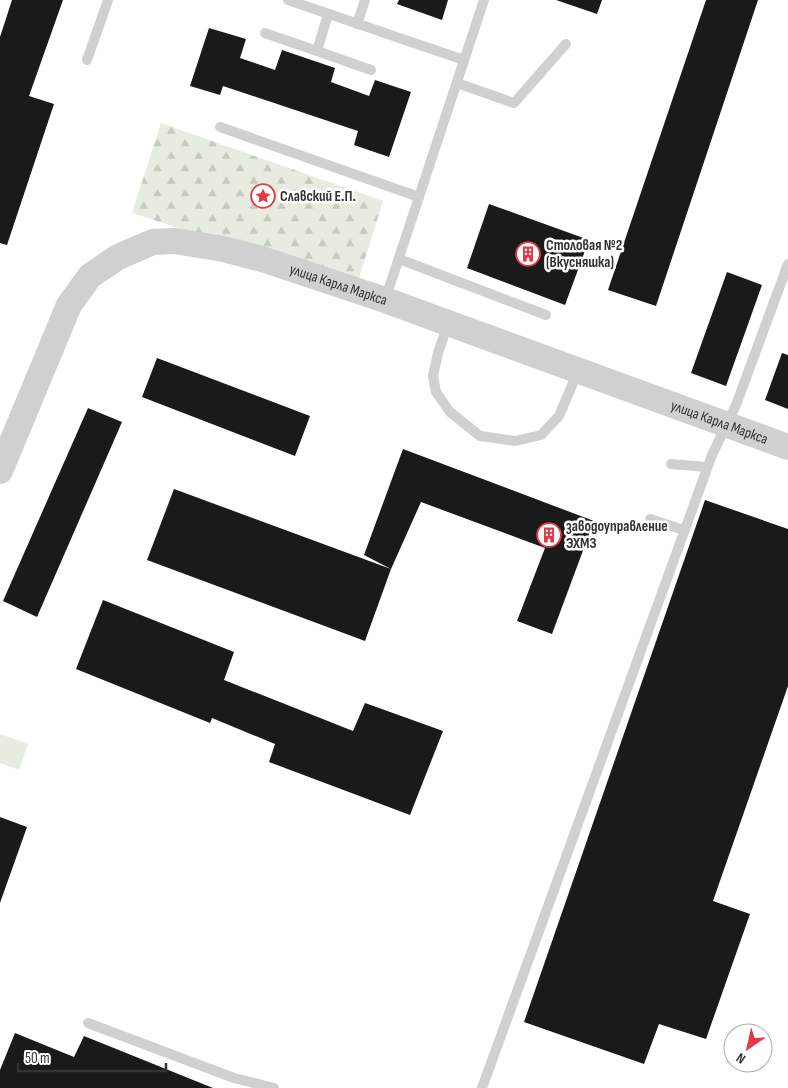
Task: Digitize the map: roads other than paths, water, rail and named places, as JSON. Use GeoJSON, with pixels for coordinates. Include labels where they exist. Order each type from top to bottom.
{"type":"FeatureCollection","features":[{"type":"Feature","properties":{"kind":"street","name":"улица Карла Маркса"},"geometry":{"type":"LineString","coordinates":[[0,471],[70,305],[90,276],[118,256],[153,242],[176,242],[224,248],[262,259],[385,300],[788,447]]}},
{"type":"Feature","properties":{"kind":"lane"},"geometry":{"type":"LineString","coordinates":[[87,60],[108,0]]}},
{"type":"Feature","properties":{"kind":"lane"},"geometry":{"type":"LineString","coordinates":[[288,0],[464,60]]}},
{"type":"Feature","properties":{"kind":"lane"},"geometry":{"type":"LineString","coordinates":[[356,24],[365,0]]}},
{"type":"Feature","properties":{"kind":"lane"},"geometry":{"type":"LineString","coordinates":[[385,300],[484,0]]}},
{"type":"Feature","properties":{"kind":"lane"},"geometry":{"type":"LineString","coordinates":[[316,52],[328,14]]}},
{"type":"Feature","properties":{"kind":"lane"},"geometry":{"type":"LineString","coordinates":[[265,33],[371,70]]}},
{"type":"Feature","properties":{"kind":"lane"},"geometry":{"type":"LineString","coordinates":[[456,83],[514,103],[566,44]]}},
{"type":"Feature","properties":{"kind":"lane"},"geometry":{"type":"LineString","coordinates":[[220,127],[419,197]]}},
{"type":"Feature","properties":{"kind":"lane"},"geometry":{"type":"LineString","coordinates":[[399,259],[546,314]]}},
{"type":"Feature","properties":{"kind":"lane"},"geometry":{"type":"LineString","coordinates":[[482,1088],[707,467],[736,404],[788,264]]}},
{"type":"Feature","properties":{"kind":"lane"},"geometry":{"type":"LineString","coordinates":[[449,323],[438,353],[433,376],[436,392],[450,412],[480,436],[515,441],[541,435],[559,416],[578,371]]}},
{"type":"Feature","properties":{"kind":"lane"},"geometry":{"type":"LineString","coordinates":[[671,464],[707,467]]}},
{"type":"Feature","properties":{"kind":"lane"},"geometry":{"type":"LineString","coordinates":[[650,519],[684,530]]}},
{"type":"Feature","properties":{"kind":"lane"},"geometry":{"type":"LineString","coordinates":[[88,1023],[234,1078],[274,1088]]}},
{"type":"Feature","properties":{"kind":"place","name":"Славский Е.П."},"geometry":{"type":"Point","coordinates":[263,196]}},
{"type":"Feature","properties":{"kind":"place","name":"Столовая №2 (Вкусняшка)"},"geometry":{"type":"Point","coordinates":[528,254]}},
{"type":"Feature","properties":{"kind":"place","name":"заводоуправление ЭХМЗ"},"geometry":{"type":"Point","coordinates":[549,535]}}]}
